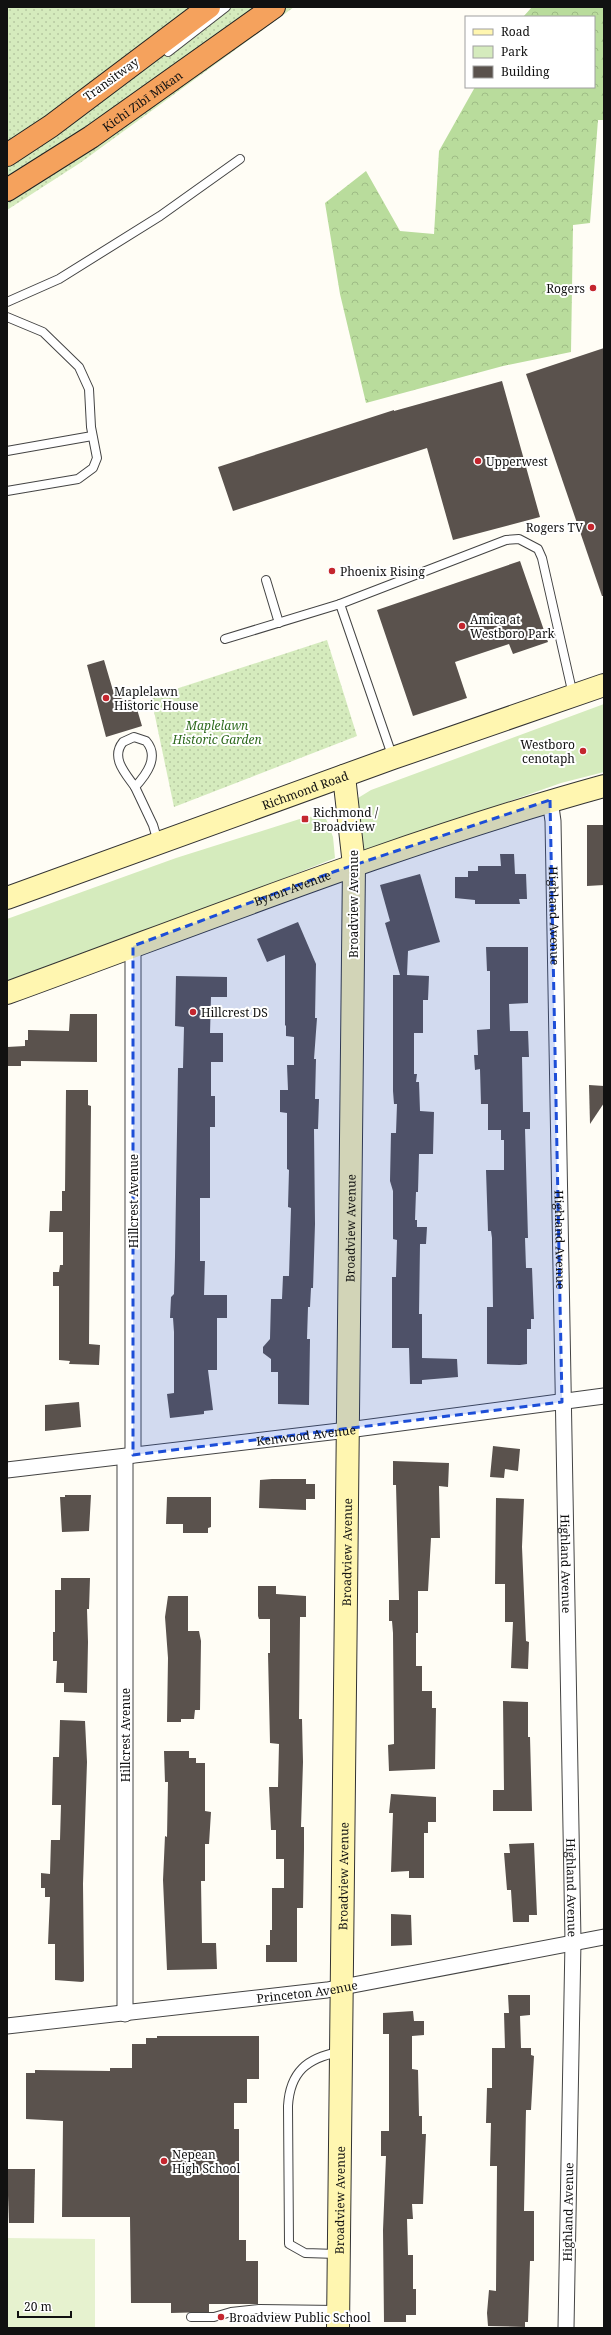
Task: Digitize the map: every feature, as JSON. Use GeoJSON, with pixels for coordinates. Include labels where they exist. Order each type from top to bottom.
{"type":"FeatureCollection","features":[{"type":"Feature","properties":{"kind":"highway"},"geometry":{"type":"LineString","coordinates":[[7,155],[51,126],[209,7]]}},
{"type":"Feature","properties":{"kind":"highway","name":"Kichi Zībī Mīkan"},"geometry":{"type":"LineString","coordinates":[[7,190],[91,137],[274,7]]}},
{"type":"Feature","properties":{"kind":"street","name":"Richmond Road"},"geometry":{"type":"LineString","coordinates":[[7,898],[393,758],[604,685]]}},
{"type":"Feature","properties":{"kind":"street","name":"Broadview Avenue"},"geometry":{"type":"LineString","coordinates":[[338,2319],[354,865],[344,776]]}},
{"type":"Feature","properties":{"kind":"street","name":"Byron Avenue"},"geometry":{"type":"LineString","coordinates":[[7,993],[354,865],[550,800],[604,786]]}},
{"type":"Feature","properties":{"kind":"street","name":"Highland Avenue"},"geometry":{"type":"LineString","coordinates":[[550,800],[553,828],[562,1402],[573,1941],[566,2328]]}},
{"type":"Feature","properties":{"kind":"street","name":"Hillcrest Avenue"},"geometry":{"type":"LineString","coordinates":[[125,2014],[134,946]]}},
{"type":"Feature","properties":{"kind":"street","name":"Kenwood Avenue"},"geometry":{"type":"LineString","coordinates":[[7,1470],[348,1430],[604,1396]]}},
{"type":"Feature","properties":{"kind":"street","name":"Princeton Avenue"},"geometry":{"type":"LineString","coordinates":[[7,2026],[125,2014],[342,1987],[573,1941],[604,1937]]}},
{"type":"Feature","properties":{"kind":"lane"},"geometry":{"type":"LineString","coordinates":[[160,57],[226,7]]}},
{"type":"Feature","properties":{"kind":"lane"},"geometry":{"type":"LineString","coordinates":[[7,302],[59,279],[160,216],[240,159]]}},
{"type":"Feature","properties":{"kind":"lane"},"geometry":{"type":"LineString","coordinates":[[7,316],[43,332],[79,367],[89,389],[92,436],[97,458],[93,468],[78,479],[7,491]]}},
{"type":"Feature","properties":{"kind":"lane"},"geometry":{"type":"LineString","coordinates":[[7,451],[92,436]]}},
{"type":"Feature","properties":{"kind":"lane"},"geometry":{"type":"LineString","coordinates":[[226,639],[279,624],[340,604],[438,568],[492,544],[506,540],[519,539],[538,549],[542,558],[573,696]]}},
{"type":"Feature","properties":{"kind":"lane"},"geometry":{"type":"LineString","coordinates":[[266,580],[279,624]]}},
{"type":"Feature","properties":{"kind":"lane"},"geometry":{"type":"LineString","coordinates":[[340,604],[393,758]]}},
{"type":"Feature","properties":{"kind":"lane"},"geometry":{"type":"LineString","coordinates":[[135,787],[150,768],[152,756],[146,741],[134,737],[123,742],[117,753],[118,759],[135,787],[153,825],[158,843]]}},
{"type":"Feature","properties":{"kind":"lane"},"geometry":{"type":"LineString","coordinates":[[338,2254],[305,2254],[289,2244],[288,2106],[289,2092],[296,2076],[308,2063],[319,2056],[341,2052]]}},
{"type":"Feature","properties":{"kind":"lane"},"geometry":{"type":"LineString","coordinates":[[191,2317],[214,2317],[231,2312],[258,2309],[338,2319]]}},
{"type":"Feature","properties":{"kind":"highlighted area"},"geometry":{"type":"Polygon","coordinates":[[[550,800],[562,1402],[133,1455],[133,946],[336,871],[550,800]]]}},
{"type":"Feature","properties":{"kind":"green space"},"geometry":{"type":"Polygon","coordinates":[[[7,7],[294,7],[80,163],[7,210],[7,7]]]}},
{"type":"Feature","properties":{"kind":"green space"},"geometry":{"type":"Polygon","coordinates":[[[532,7],[604,7],[604,120],[598,120],[590,223],[573,225],[571,352],[503,366],[366,403],[340,294],[325,203],[366,171],[400,231],[434,234],[439,151],[474,88],[595,88],[595,16],[524,16],[532,7]]]}},
{"type":"Feature","properties":{"kind":"green space","name":"Maplelawn Historic Garden"},"geometry":{"type":"Polygon","coordinates":[[[327,640],[357,736],[174,807],[151,697],[327,640]]]}},
{"type":"Feature","properties":{"kind":"green space"},"geometry":{"type":"Polygon","coordinates":[[[604,704],[604,772],[561,783],[363,853],[358,798],[371,790],[604,704]]]}},
{"type":"Feature","properties":{"kind":"green space"},"geometry":{"type":"Polygon","coordinates":[[[325,816],[333,837],[335,858],[139,936],[7,984],[7,919],[176,858],[306,817],[325,816]]]}},
{"type":"Feature","properties":{"kind":"green space"},"geometry":{"type":"Polygon","coordinates":[[[7,2238],[95,2239],[95,2328],[7,2328],[7,2238]]]}},
{"type":"Feature","properties":{"kind":"building","name":"Rogers TV"},"geometry":{"type":"Polygon","coordinates":[[[604,348],[604,596],[602,596],[526,374],[604,348]]]}},
{"type":"Feature","properties":{"kind":"building"},"geometry":{"type":"Polygon","coordinates":[[[502,381],[540,517],[453,540],[427,448],[233,511],[218,467],[394,410],[502,381]]]}},
{"type":"Feature","properties":{"kind":"building","name":"Amica at Westboro Park"},"geometry":{"type":"Polygon","coordinates":[[[520,561],[548,642],[513,654],[509,644],[455,662],[467,698],[413,716],[377,610],[520,561]]]}},
{"type":"Feature","properties":{"kind":"building","name":"Maplelawn Historic House"},"geometry":{"type":"Polygon","coordinates":[[[104,660],[114,694],[126,701],[134,699],[142,726],[106,737],[87,665],[104,660]]]}},
{"type":"Feature","properties":{"kind":"building"},"geometry":{"type":"Polygon","coordinates":[[[587,825],[604,825],[604,885],[587,886],[587,825]]]}},
{"type":"Feature","properties":{"kind":"building"},"geometry":{"type":"Polygon","coordinates":[[[500,854],[514,854],[515,874],[526,874],[527,899],[519,899],[520,904],[475,904],[475,900],[455,898],[455,877],[468,877],[468,871],[478,871],[478,866],[501,866],[500,854]]]}},
{"type":"Feature","properties":{"kind":"building"},"geometry":{"type":"Polygon","coordinates":[[[420,874],[440,942],[408,951],[407,975],[429,976],[428,1000],[423,1000],[423,1033],[414,1033],[414,1074],[417,1074],[416,1082],[419,1082],[420,1111],[434,1112],[433,1154],[419,1154],[418,1192],[416,1192],[415,1220],[417,1220],[417,1227],[427,1227],[426,1244],[420,1244],[419,1314],[422,1314],[422,1358],[457,1359],[458,1377],[422,1380],[422,1384],[410,1384],[409,1348],[392,1348],[392,1277],[396,1277],[397,1240],[393,1239],[393,1191],[390,1181],[391,1133],[396,1133],[397,1104],[394,1104],[393,1091],[393,975],[400,975],[385,923],[390,921],[380,885],[420,874]]]}},
{"type":"Feature","properties":{"kind":"building"},"geometry":{"type":"Polygon","coordinates":[[[298,922],[316,964],[315,1018],[317,1018],[314,1059],[316,1059],[315,1099],[319,1099],[318,1129],[314,1129],[315,1224],[313,1288],[311,1288],[310,1307],[308,1307],[307,1339],[310,1339],[309,1405],[278,1404],[278,1372],[271,1372],[271,1359],[263,1353],[263,1347],[270,1339],[271,1299],[282,1299],[283,1276],[289,1276],[291,1208],[288,1207],[289,1170],[287,1169],[287,1113],[280,1112],[280,1090],[288,1090],[287,1065],[294,1065],[294,1037],[286,1036],[285,955],[267,962],[257,939],[298,922]]]}},
{"type":"Feature","properties":{"kind":"building"},"geometry":{"type":"Polygon","coordinates":[[[486,947],[528,947],[528,1003],[509,1004],[510,1031],[528,1031],[529,1057],[522,1057],[523,1112],[530,1112],[530,1129],[525,1129],[528,1238],[525,1238],[526,1268],[532,1268],[534,1319],[531,1319],[531,1329],[527,1329],[527,1364],[520,1365],[487,1364],[487,1307],[493,1307],[492,1238],[491,1231],[488,1231],[486,1170],[504,1170],[504,1140],[501,1140],[501,1130],[488,1130],[488,1104],[481,1104],[480,1069],[475,1070],[474,1055],[478,1055],[477,1030],[490,1029],[490,971],[487,971],[486,947]]]}},
{"type":"Feature","properties":{"kind":"building"},"geometry":{"type":"Polygon","coordinates":[[[176,976],[227,977],[227,997],[211,997],[210,1033],[223,1033],[223,1062],[211,1062],[211,1096],[215,1096],[215,1127],[210,1127],[210,1198],[200,1198],[200,1261],[205,1261],[204,1295],[227,1295],[227,1318],[217,1318],[217,1370],[208,1370],[213,1410],[204,1411],[204,1414],[170,1418],[167,1394],[174,1393],[174,1332],[173,1318],[170,1318],[171,1297],[174,1294],[178,1068],[183,1068],[184,1027],[175,1026],[176,976]]]}},
{"type":"Feature","properties":{"kind":"building"},"geometry":{"type":"Polygon","coordinates":[[[70,1014],[97,1014],[97,1062],[21,1061],[21,1066],[7,1066],[7,1047],[25,1046],[25,1040],[28,1040],[28,1030],[69,1031],[70,1014]]]}},
{"type":"Feature","properties":{"kind":"building"},"geometry":{"type":"Polygon","coordinates":[[[589,1085],[604,1086],[604,1103],[590,1124],[589,1085]]]}},
{"type":"Feature","properties":{"kind":"building"},"geometry":{"type":"Polygon","coordinates":[[[66,1090],[88,1090],[88,1105],[91,1106],[89,1344],[100,1345],[99,1365],[69,1364],[70,1361],[59,1360],[59,1286],[53,1286],[53,1272],[59,1272],[60,1265],[63,1265],[63,1232],[49,1232],[50,1211],[62,1211],[62,1191],[65,1191],[66,1090]]]}},
{"type":"Feature","properties":{"kind":"building"},"geometry":{"type":"Polygon","coordinates":[[[79,1402],[81,1427],[45,1431],[45,1405],[79,1402]]]}},
{"type":"Feature","properties":{"kind":"building"},"geometry":{"type":"Polygon","coordinates":[[[493,1446],[520,1449],[518,1471],[505,1469],[504,1478],[490,1477],[493,1446]]]}},
{"type":"Feature","properties":{"kind":"building"},"geometry":{"type":"Polygon","coordinates":[[[393,1461],[449,1463],[448,1487],[439,1486],[440,1538],[431,1538],[428,1591],[418,1591],[418,1633],[416,1633],[416,1666],[422,1666],[422,1691],[432,1691],[432,1708],[436,1708],[435,1769],[389,1771],[388,1745],[394,1744],[393,1633],[392,1621],[389,1621],[389,1600],[399,1600],[396,1485],[393,1485],[393,1461]]]}},
{"type":"Feature","properties":{"kind":"building"},"geometry":{"type":"Polygon","coordinates":[[[306,1479],[306,1484],[315,1484],[315,1499],[306,1499],[306,1510],[259,1508],[260,1480],[306,1479]]]}},
{"type":"Feature","properties":{"kind":"building"},"geometry":{"type":"Polygon","coordinates":[[[65,1495],[91,1495],[89,1531],[62,1532],[60,1497],[65,1497],[65,1495]]]}},
{"type":"Feature","properties":{"kind":"building"},"geometry":{"type":"Polygon","coordinates":[[[167,1497],[211,1497],[211,1527],[208,1528],[208,1533],[183,1533],[183,1524],[166,1524],[167,1497]]]}},
{"type":"Feature","properties":{"kind":"building"},"geometry":{"type":"Polygon","coordinates":[[[496,1498],[524,1499],[522,1547],[526,1641],[529,1642],[528,1669],[511,1668],[513,1622],[505,1622],[505,1584],[495,1584],[496,1498]]]}},
{"type":"Feature","properties":{"kind":"building"},"geometry":{"type":"Polygon","coordinates":[[[61,1578],[90,1578],[89,1609],[87,1609],[87,1693],[64,1692],[64,1683],[56,1683],[57,1661],[53,1661],[55,1590],[61,1590],[61,1578]]]}},
{"type":"Feature","properties":{"kind":"building"},"geometry":{"type":"Polygon","coordinates":[[[258,1586],[276,1586],[276,1594],[306,1596],[306,1617],[300,1617],[299,1719],[302,1719],[303,1762],[301,1827],[304,1827],[304,1849],[303,1908],[297,1908],[297,1962],[266,1962],[266,1945],[270,1945],[270,1930],[272,1930],[272,1888],[284,1888],[284,1859],[276,1859],[276,1830],[271,1830],[269,1787],[278,1787],[279,1744],[270,1743],[268,1653],[270,1653],[270,1619],[259,1619],[258,1586]]]}},
{"type":"Feature","properties":{"kind":"building"},"geometry":{"type":"Polygon","coordinates":[[[168,1596],[188,1596],[188,1631],[199,1631],[201,1641],[200,1710],[195,1710],[194,1719],[181,1719],[181,1722],[167,1722],[168,1658],[165,1617],[168,1596]]]}},
{"type":"Feature","properties":{"kind":"building"},"geometry":{"type":"Polygon","coordinates":[[[503,1701],[528,1702],[528,1737],[530,1737],[532,1811],[493,1811],[493,1790],[504,1790],[503,1701]]]}},
{"type":"Feature","properties":{"kind":"building"},"geometry":{"type":"Polygon","coordinates":[[[60,1720],[85,1721],[87,1762],[83,1884],[84,1981],[82,1982],[55,1980],[55,1944],[48,1944],[50,1897],[45,1897],[45,1888],[41,1888],[41,1873],[50,1874],[51,1840],[60,1840],[61,1805],[52,1805],[53,1757],[59,1757],[60,1720]]]}},
{"type":"Feature","properties":{"kind":"building"},"geometry":{"type":"Polygon","coordinates":[[[164,1751],[189,1751],[189,1758],[196,1758],[196,1763],[205,1763],[205,1811],[211,1812],[209,1844],[205,1844],[205,1881],[201,1881],[202,1943],[216,1943],[217,1969],[167,1970],[163,1880],[165,1836],[167,1837],[168,1782],[165,1782],[164,1751]]]}},
{"type":"Feature","properties":{"kind":"building"},"geometry":{"type":"Polygon","coordinates":[[[391,1794],[436,1797],[436,1822],[428,1822],[428,1833],[424,1833],[424,1878],[409,1878],[409,1871],[391,1872],[393,1813],[389,1813],[391,1794]]]}},
{"type":"Feature","properties":{"kind":"building"},"geometry":{"type":"Polygon","coordinates":[[[534,1843],[537,1915],[529,1915],[529,1922],[513,1922],[511,1890],[507,1890],[504,1853],[510,1853],[509,1844],[534,1843]]]}},
{"type":"Feature","properties":{"kind":"building"},"geometry":{"type":"Polygon","coordinates":[[[391,1914],[411,1915],[412,1945],[391,1946],[391,1914]]]}},
{"type":"Feature","properties":{"kind":"building"},"geometry":{"type":"Polygon","coordinates":[[[508,1995],[530,1995],[530,2015],[520,2016],[521,2048],[531,2048],[531,2055],[534,2056],[531,2110],[526,2110],[524,2211],[534,2211],[534,2261],[530,2261],[528,2322],[525,2322],[525,2327],[488,2326],[487,2313],[489,2290],[496,2291],[497,2166],[490,2166],[491,2123],[486,2123],[487,2088],[492,2088],[492,2048],[505,2048],[504,2013],[509,2013],[508,1995]]]}},
{"type":"Feature","properties":{"kind":"building"},"geometry":{"type":"Polygon","coordinates":[[[413,2011],[414,2021],[424,2021],[424,2035],[412,2036],[412,2069],[418,2070],[419,2116],[422,2116],[422,2134],[426,2134],[423,2204],[412,2204],[413,2219],[407,2219],[408,2255],[413,2255],[413,2289],[416,2289],[416,2315],[406,2315],[406,2322],[384,2322],[383,2230],[386,2156],[381,2156],[381,2131],[389,2131],[389,2034],[383,2034],[383,2013],[413,2011]]]}},
{"type":"Feature","properties":{"kind":"building"},"geometry":{"type":"Polygon","coordinates":[[[157,2036],[259,2036],[259,2079],[247,2079],[247,2103],[234,2103],[234,2129],[239,2129],[239,2240],[246,2240],[246,2261],[258,2261],[258,2304],[209,2304],[209,2312],[171,2313],[171,2303],[131,2303],[130,2217],[62,2217],[63,2121],[26,2119],[26,2073],[35,2073],[35,2070],[110,2071],[110,2068],[132,2068],[132,2044],[146,2044],[146,2038],[157,2038],[157,2036]]]}},
{"type":"Feature","properties":{"kind":"building"},"geometry":{"type":"Polygon","coordinates":[[[7,2169],[35,2169],[34,2223],[9,2223],[7,2169]]]}},
{"type":"Feature","properties":{"kind":"place","name":"Rogers"},"geometry":{"type":"Point","coordinates":[593,288]}},
{"type":"Feature","properties":{"kind":"place","name":"Upperwest"},"geometry":{"type":"Point","coordinates":[478,461]}},
{"type":"Feature","properties":{"kind":"place","name":"Rogers TV"},"geometry":{"type":"Point","coordinates":[591,527]}},
{"type":"Feature","properties":{"kind":"place","name":"Phoenix Rising"},"geometry":{"type":"Point","coordinates":[332,571]}},
{"type":"Feature","properties":{"kind":"place","name":"Amica at Westboro Park"},"geometry":{"type":"Point","coordinates":[462,626]}},
{"type":"Feature","properties":{"kind":"place","name":"Maplelawn Historic House"},"geometry":{"type":"Point","coordinates":[106,698]}},
{"type":"Feature","properties":{"kind":"place","name":"Westboro cenotaph"},"geometry":{"type":"Point","coordinates":[583,751]}},
{"type":"Feature","properties":{"kind":"place","name":"Richmond / Broadview"},"geometry":{"type":"Point","coordinates":[305,819]}},
{"type":"Feature","properties":{"kind":"place","name":"Hillcrest DS"},"geometry":{"type":"Point","coordinates":[193,1012]}},
{"type":"Feature","properties":{"kind":"place","name":"Nepean High School"},"geometry":{"type":"Point","coordinates":[164,2161]}},
{"type":"Feature","properties":{"kind":"place","name":"Broadview Public School"},"geometry":{"type":"Point","coordinates":[221,2317]}}]}
